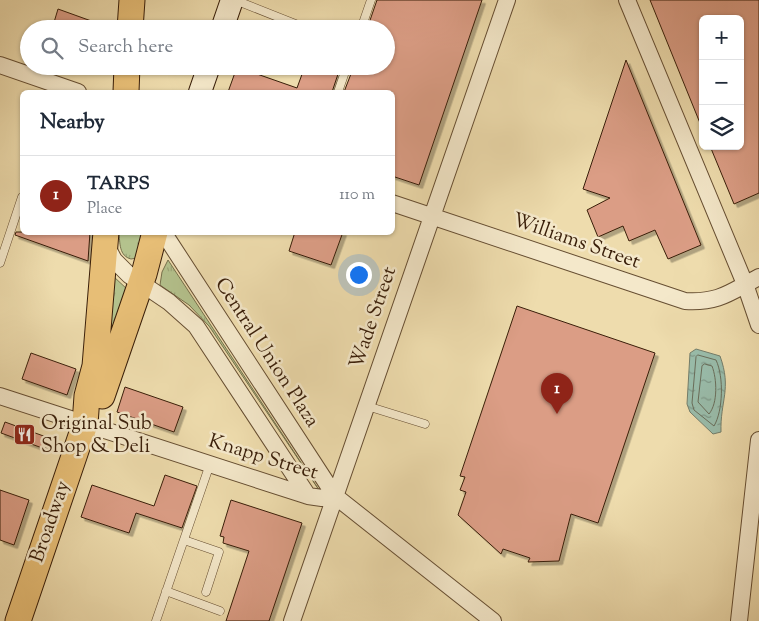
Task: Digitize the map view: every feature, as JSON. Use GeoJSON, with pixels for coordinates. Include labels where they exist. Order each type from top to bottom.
{"type":"FeatureCollection","features":[{"type":"Feature","properties":{"kind":"main road"},"geometry":{"type":"LineString","coordinates":[[131,20],[132,0]]}},
{"type":"Feature","properties":{"kind":"main road"},"geometry":{"type":"LineString","coordinates":[[126,90],[127,75]]}},
{"type":"Feature","properties":{"kind":"main road"},"geometry":{"type":"LineString","coordinates":[[142,279],[154,235]]}},
{"type":"Feature","properties":{"kind":"main road","name":"Broadway"},"geometry":{"type":"LineString","coordinates":[[18,621],[85,424],[87,396],[95,366],[105,238]]}},
{"type":"Feature","properties":{"kind":"main road","name":"Broadway"},"geometry":{"type":"LineString","coordinates":[[85,424],[101,400],[142,279]]}},
{"type":"Feature","properties":{"kind":"street"},"geometry":{"type":"LineString","coordinates":[[225,20],[233,0]]}},
{"type":"Feature","properties":{"kind":"street","name":"Wade Street"},"geometry":{"type":"LineString","coordinates":[[292,621],[507,0]]}},
{"type":"Feature","properties":{"kind":"street"},"geometry":{"type":"LineString","coordinates":[[627,0],[752,280],[759,325]]}},
{"type":"Feature","properties":{"kind":"street"},"geometry":{"type":"LineString","coordinates":[[0,65],[20,73]]}},
{"type":"Feature","properties":{"kind":"street"},"geometry":{"type":"LineString","coordinates":[[24,75],[60,90]]}},
{"type":"Feature","properties":{"kind":"street"},"geometry":{"type":"LineString","coordinates":[[201,90],[206,75]]}},
{"type":"Feature","properties":{"kind":"street","name":"Williams Street"},"geometry":{"type":"LineString","coordinates":[[395,204],[685,301],[707,302],[725,296],[752,280]]}},
{"type":"Feature","properties":{"kind":"street","name":"Broadway"},"geometry":{"type":"LineString","coordinates":[[142,279],[160,235]]}},
{"type":"Feature","properties":{"kind":"street","name":"Central Union Plaza"},"geometry":{"type":"LineString","coordinates":[[163,235],[335,496]]}},
{"type":"Feature","properties":{"kind":"street","name":"Central Union Plaza"},"geometry":{"type":"LineString","coordinates":[[105,238],[114,260],[142,279],[196,326],[308,496]]}},
{"type":"Feature","properties":{"kind":"street","name":"Knapp Street"},"geometry":{"type":"LineString","coordinates":[[0,396],[308,496],[322,498],[335,496],[488,617]]}},
{"type":"Feature","properties":{"kind":"street"},"geometry":{"type":"LineString","coordinates":[[739,621],[759,440]]}},
{"type":"Feature","properties":{"kind":"lane"},"geometry":{"type":"LineString","coordinates":[[233,0],[285,20]]}},
{"type":"Feature","properties":{"kind":"lane"},"geometry":{"type":"LineString","coordinates":[[364,20],[371,0]]}},
{"type":"Feature","properties":{"kind":"lane"},"geometry":{"type":"LineString","coordinates":[[339,90],[345,75]]}},
{"type":"Feature","properties":{"kind":"lane"},"geometry":{"type":"LineString","coordinates":[[0,263],[20,204]]}},
{"type":"Feature","properties":{"kind":"lane"},"geometry":{"type":"LineString","coordinates":[[366,406],[425,424]]}},
{"type":"Feature","properties":{"kind":"lane"},"geometry":{"type":"LineString","coordinates":[[156,621],[210,464]]}},
{"type":"Feature","properties":{"kind":"lane"},"geometry":{"type":"LineString","coordinates":[[184,540],[219,552],[206,592]]}},
{"type":"Feature","properties":{"kind":"lane"},"geometry":{"type":"LineString","coordinates":[[166,591],[220,611]]}},
{"type":"Feature","properties":{"kind":"green space"},"geometry":{"type":"Polygon","coordinates":[[[119,235],[143,235],[137,258],[131,259],[127,257],[121,249],[119,235]]]}},
{"type":"Feature","properties":{"kind":"green space"},"geometry":{"type":"Polygon","coordinates":[[[168,260],[323,496],[209,326],[189,305],[160,285],[162,272],[168,260]]]}},
{"type":"Feature","properties":{"kind":"green space"},"geometry":{"type":"Polygon","coordinates":[[[113,276],[128,290],[108,341],[113,276]]]}},
{"type":"Feature","properties":{"kind":"water"},"geometry":{"type":"Polygon","coordinates":[[[696,349],[720,356],[725,377],[721,432],[713,434],[690,412],[687,404],[690,353],[696,349]]]}},
{"type":"Feature","properties":{"kind":"building"},"geometry":{"type":"Polygon","coordinates":[[[377,0],[482,0],[419,185],[395,177],[395,90],[345,90],[351,75],[395,75],[395,20],[370,20],[377,0]]]}},
{"type":"Feature","properties":{"kind":"building"},"geometry":{"type":"Polygon","coordinates":[[[650,0],[759,0],[759,193],[734,204],[712,150],[744,150],[744,15],[699,15],[699,121],[650,0]]]}},
{"type":"Feature","properties":{"kind":"building"},"geometry":{"type":"Polygon","coordinates":[[[58,9],[89,20],[55,20],[58,9]]]}},
{"type":"Feature","properties":{"kind":"building"},"geometry":{"type":"Polygon","coordinates":[[[626,60],[701,245],[668,259],[655,230],[629,241],[623,226],[598,237],[587,210],[610,198],[583,189],[626,60]]]}},
{"type":"Feature","properties":{"kind":"building"},"geometry":{"type":"Polygon","coordinates":[[[234,75],[260,75],[297,88],[302,75],[338,75],[333,90],[229,90],[234,75]]]}},
{"type":"Feature","properties":{"kind":"building"},"geometry":{"type":"Polygon","coordinates":[[[16,232],[20,232],[20,235],[90,235],[88,261],[15,235],[16,232]]]}},
{"type":"Feature","properties":{"kind":"building"},"geometry":{"type":"Polygon","coordinates":[[[294,235],[342,235],[331,265],[289,251],[294,235]]]}},
{"type":"Feature","properties":{"kind":"building"},"geometry":{"type":"Polygon","coordinates":[[[517,306],[655,353],[598,523],[571,514],[559,561],[528,562],[530,558],[503,549],[501,554],[458,515],[466,492],[460,490],[465,477],[460,476],[517,306]]]}},
{"type":"Feature","properties":{"kind":"building"},"geometry":{"type":"Polygon","coordinates":[[[31,353],[76,369],[67,395],[22,379],[31,353]]]}},
{"type":"Feature","properties":{"kind":"building"},"geometry":{"type":"Polygon","coordinates":[[[125,387],[183,407],[174,432],[117,412],[125,387]]]}},
{"type":"Feature","properties":{"kind":"building","name":"Original Sub Shop & Deli"},"geometry":{"type":"Polygon","coordinates":[[[5,422],[49,438],[45,449],[1,433],[5,422]]]}},
{"type":"Feature","properties":{"kind":"building"},"geometry":{"type":"Polygon","coordinates":[[[165,475],[197,486],[182,528],[136,513],[129,533],[81,517],[92,485],[154,506],[165,475]]]}},
{"type":"Feature","properties":{"kind":"building"},"geometry":{"type":"Polygon","coordinates":[[[0,490],[29,500],[14,545],[0,540],[0,490]]]}},
{"type":"Feature","properties":{"kind":"building"},"geometry":{"type":"Polygon","coordinates":[[[231,500],[302,523],[269,621],[226,621],[249,551],[223,543],[224,537],[220,536],[231,500]]]}},
{"type":"Feature","properties":{"kind":"place","name":"TARPS"},"geometry":{"type":"Point","coordinates":[557,414]}},
{"type":"Feature","properties":{"kind":"place","name":"Original Sub Shop & Deli"},"geometry":{"type":"Point","coordinates":[25,435]}}]}
